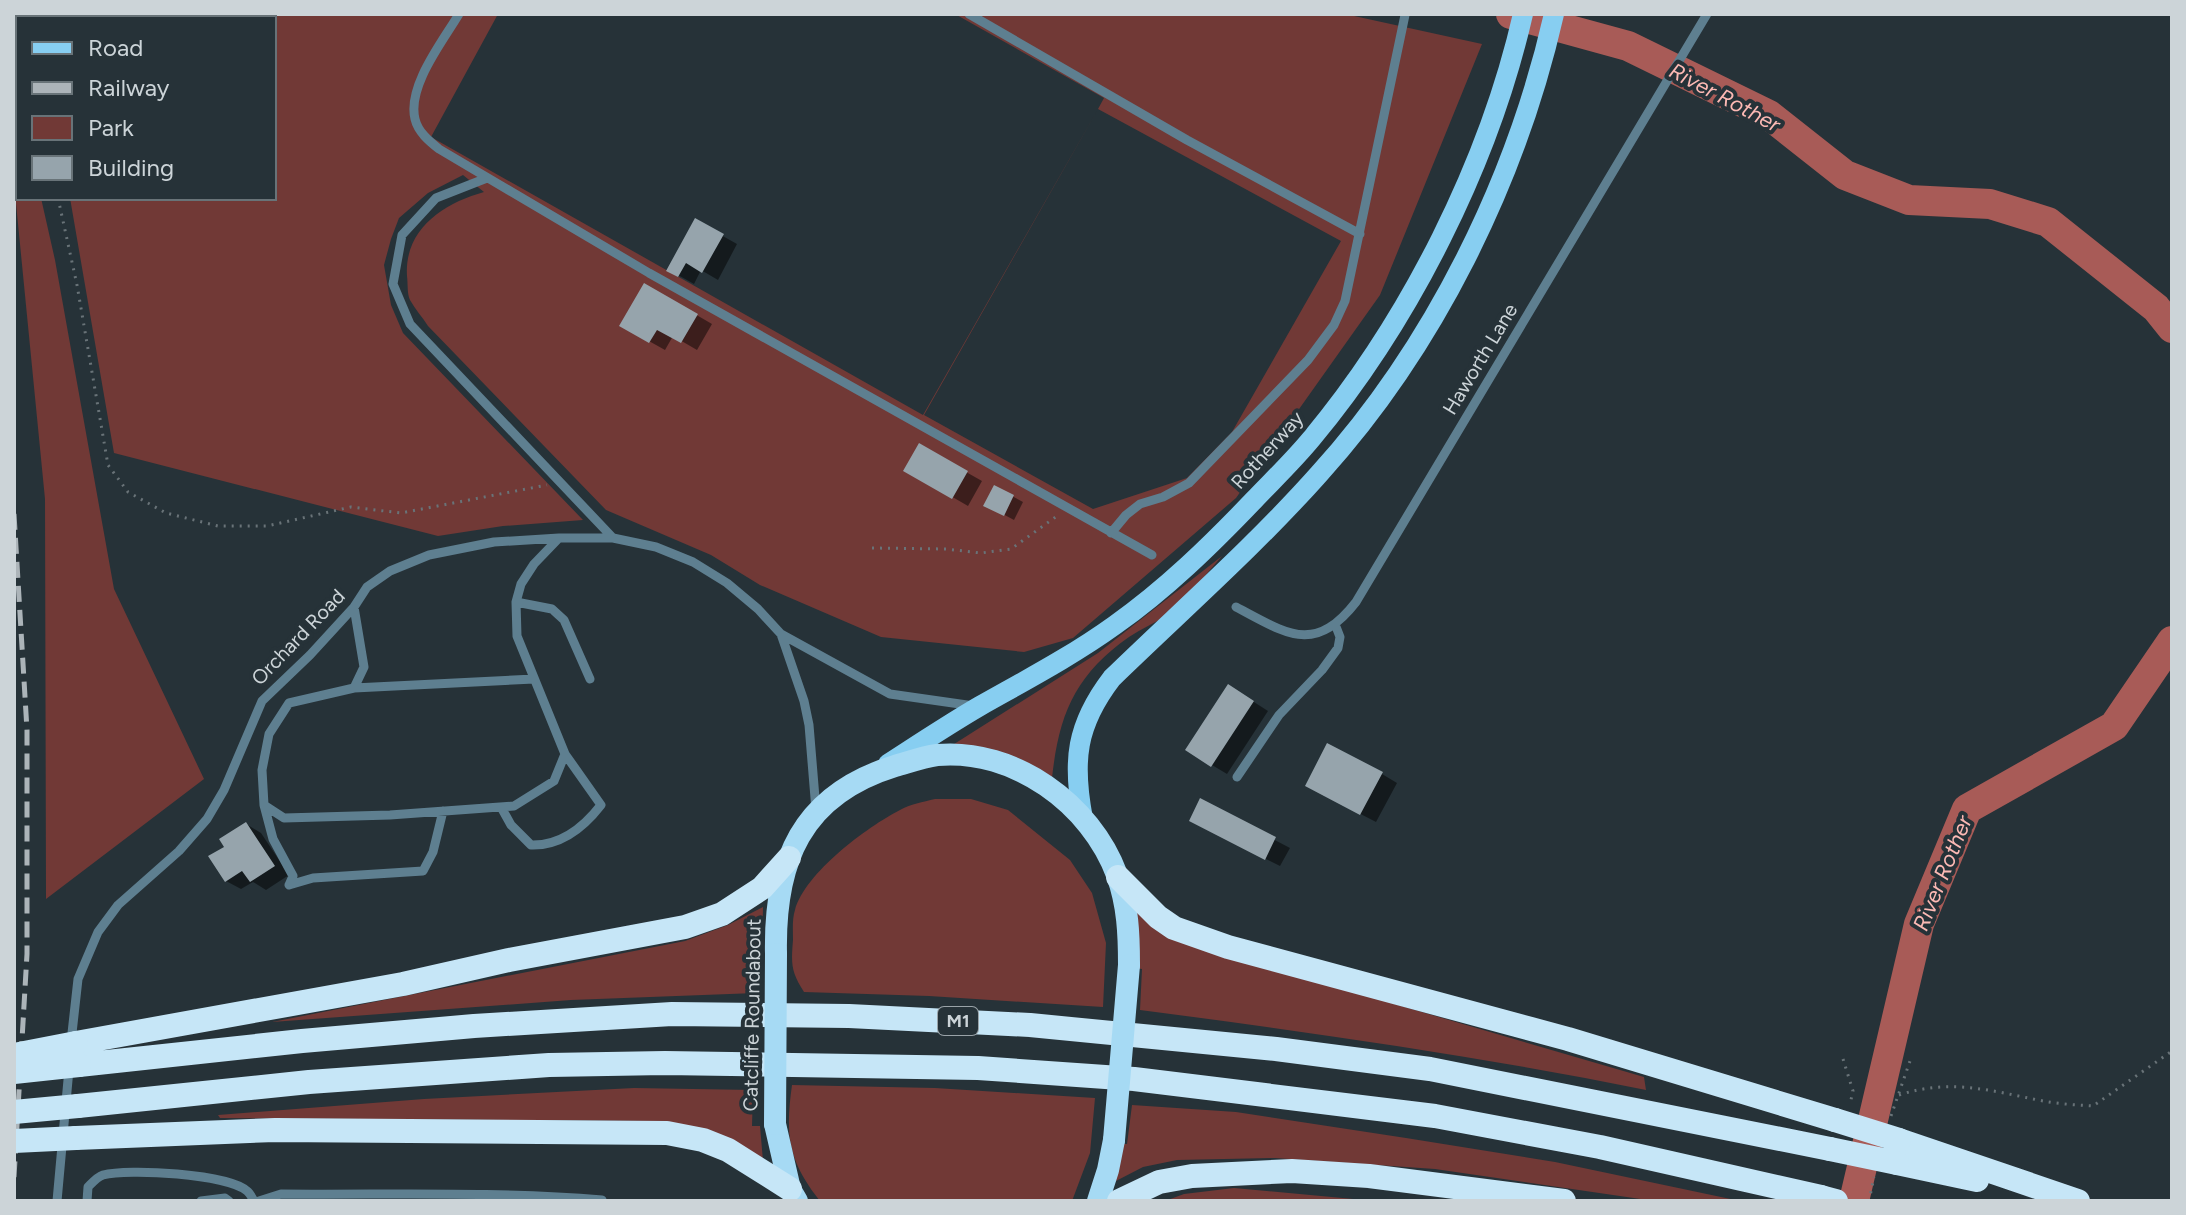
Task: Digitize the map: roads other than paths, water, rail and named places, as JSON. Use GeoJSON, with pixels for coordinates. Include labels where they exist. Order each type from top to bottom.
{"type":"FeatureCollection","features":[{"type":"Feature","properties":{"kind":"highway","name":"Catcliffe Roundabout"},"geometry":{"type":"LineString","coordinates":[[795,1198],[775,1124],[776,922],[782,880],[789,858],[799,836],[816,812],[845,786],[873,773],[937,755],[977,756],[1018,768],[1030,775],[1064,800],[1083,819],[1118,877],[1129,923],[1129,965],[1114,1140],[1098,1201]]}},
{"type":"Feature","properties":{"kind":"highway"},"geometry":{"type":"LineString","coordinates":[[14,1055],[77,1054],[509,960],[685,927],[722,914],[762,888],[789,858]]}},
{"type":"Feature","properties":{"kind":"highway"},"geometry":{"type":"LineString","coordinates":[[1118,877],[1158,917],[1174,928],[1228,947],[1568,1039],[1835,1120],[1898,1151],[2078,1201]]}},
{"type":"Feature","properties":{"kind":"highway","name":"M1"},"geometry":{"type":"LineString","coordinates":[[14,1072],[77,1054],[672,1014],[849,1016],[1015,1024],[1276,1049],[1430,1069],[1830,1149],[1898,1151],[2072,1201]]}},
{"type":"Feature","properties":{"kind":"highway"},"geometry":{"type":"LineString","coordinates":[[14,1112],[309,1082],[549,1065],[665,1063],[978,1068],[1134,1079],[1435,1116],[1600,1147],[1828,1199]]}},
{"type":"Feature","properties":{"kind":"highway"},"geometry":{"type":"LineString","coordinates":[[14,1141],[275,1130],[667,1133],[703,1140],[728,1150],[795,1198]]}},
{"type":"Feature","properties":{"kind":"highway"},"geometry":{"type":"LineString","coordinates":[[1119,1201],[1159,1182],[1192,1176],[1292,1171],[1369,1176],[1564,1201]]}},
{"type":"Feature","properties":{"kind":"main road","name":"Rotherway"},"geometry":{"type":"LineString","coordinates":[[873,773],[979,707],[1053,666],[1117,624],[1179,574],[1224,532],[1312,438],[1378,348],[1429,266],[1475,163],[1515,48],[1523,14]]}},
{"type":"Feature","properties":{"kind":"main road"},"geometry":{"type":"LineString","coordinates":[[1083,819],[1077,788],[1079,745],[1084,723],[1100,693],[1320,474],[1358,428],[1406,360],[1449,288],[1493,198],[1544,57],[1554,14]]}},
{"type":"Feature","properties":{"kind":"lane"},"geometry":{"type":"LineString","coordinates":[[459,14],[414,95],[415,119],[422,134],[439,149],[649,273],[1152,555]]}},
{"type":"Feature","properties":{"kind":"lane"},"geometry":{"type":"LineString","coordinates":[[969,14],[1187,140],[1360,234]]}},
{"type":"Feature","properties":{"kind":"lane","name":"Haworth Lane"},"geometry":{"type":"LineString","coordinates":[[1335,624],[1356,602],[1707,14]]}},
{"type":"Feature","properties":{"kind":"lane"},"geometry":{"type":"LineString","coordinates":[[1111,533],[1140,504],[1163,497],[1189,483],[1308,360],[1334,325],[1345,301],[1405,15]]}},
{"type":"Feature","properties":{"kind":"lane"},"geometry":{"type":"LineString","coordinates":[[487,178],[436,198],[402,235],[393,284],[410,324],[613,538]]}},
{"type":"Feature","properties":{"kind":"lane"},"geometry":{"type":"LineString","coordinates":[[501,807],[511,825],[531,845],[543,845],[582,829],[601,805],[565,754],[517,636],[516,602],[521,584],[534,564],[559,538]]}},
{"type":"Feature","properties":{"kind":"lane","name":"Orchard Road"},"geometry":{"type":"LineString","coordinates":[[57,1201],[73,1008],[83,961],[98,932],[118,905],[179,851],[207,819],[224,790],[262,701],[310,655],[354,607],[367,587],[390,571],[429,555],[494,542],[613,538],[656,547],[693,562],[727,583],[781,634],[890,694],[979,707]]}},
{"type":"Feature","properties":{"kind":"lane"},"geometry":{"type":"LineString","coordinates":[[516,602],[552,609],[564,620],[590,679]]}},
{"type":"Feature","properties":{"kind":"lane"},"geometry":{"type":"LineString","coordinates":[[354,607],[364,667],[354,688]]}},
{"type":"Feature","properties":{"kind":"lane"},"geometry":{"type":"LineString","coordinates":[[1236,607],[1304,637],[1320,633],[1335,624],[1340,637],[1338,648],[1322,670],[1279,715],[1237,777]]}},
{"type":"Feature","properties":{"kind":"lane","name":"Orchard Road"},"geometry":{"type":"LineString","coordinates":[[781,634],[809,725],[816,812]]}},
{"type":"Feature","properties":{"kind":"lane"},"geometry":{"type":"LineString","coordinates":[[443,811],[433,852],[423,871],[313,878],[289,885],[293,876],[273,839],[264,805],[262,770],[269,734],[289,703],[354,688],[534,679]]}},
{"type":"Feature","properties":{"kind":"lane"},"geometry":{"type":"LineString","coordinates":[[264,805],[284,818],[514,806],[554,781],[565,754]]}},
{"type":"Feature","properties":{"kind":"lane"},"geometry":{"type":"LineString","coordinates":[[87,1201],[88,1187],[100,1176],[130,1173],[176,1173],[225,1182],[246,1189],[257,1201],[281,1194],[602,1200]]}},
{"type":"Feature","properties":{"kind":"lane"},"geometry":{"type":"LineString","coordinates":[[201,1201],[225,1198],[229,1201]]}},
{"type":"Feature","properties":{"kind":"waterway","name":"River Rother"},"geometry":{"type":"LineString","coordinates":[[1511,14],[1628,46],[1769,115],[1845,175],[1909,200],[1990,204],[2048,222],[2156,308],[2172,328]]}},
{"type":"Feature","properties":{"kind":"waterway","name":"River Rother"},"geometry":{"type":"LineString","coordinates":[[1854,1201],[1919,924],[1967,809],[2114,726],[2172,641]]}},
{"type":"Feature","properties":{"kind":"railway"},"geometry":{"type":"LineString","coordinates":[[14,514],[27,730],[27,954],[14,1177]]}}]}
